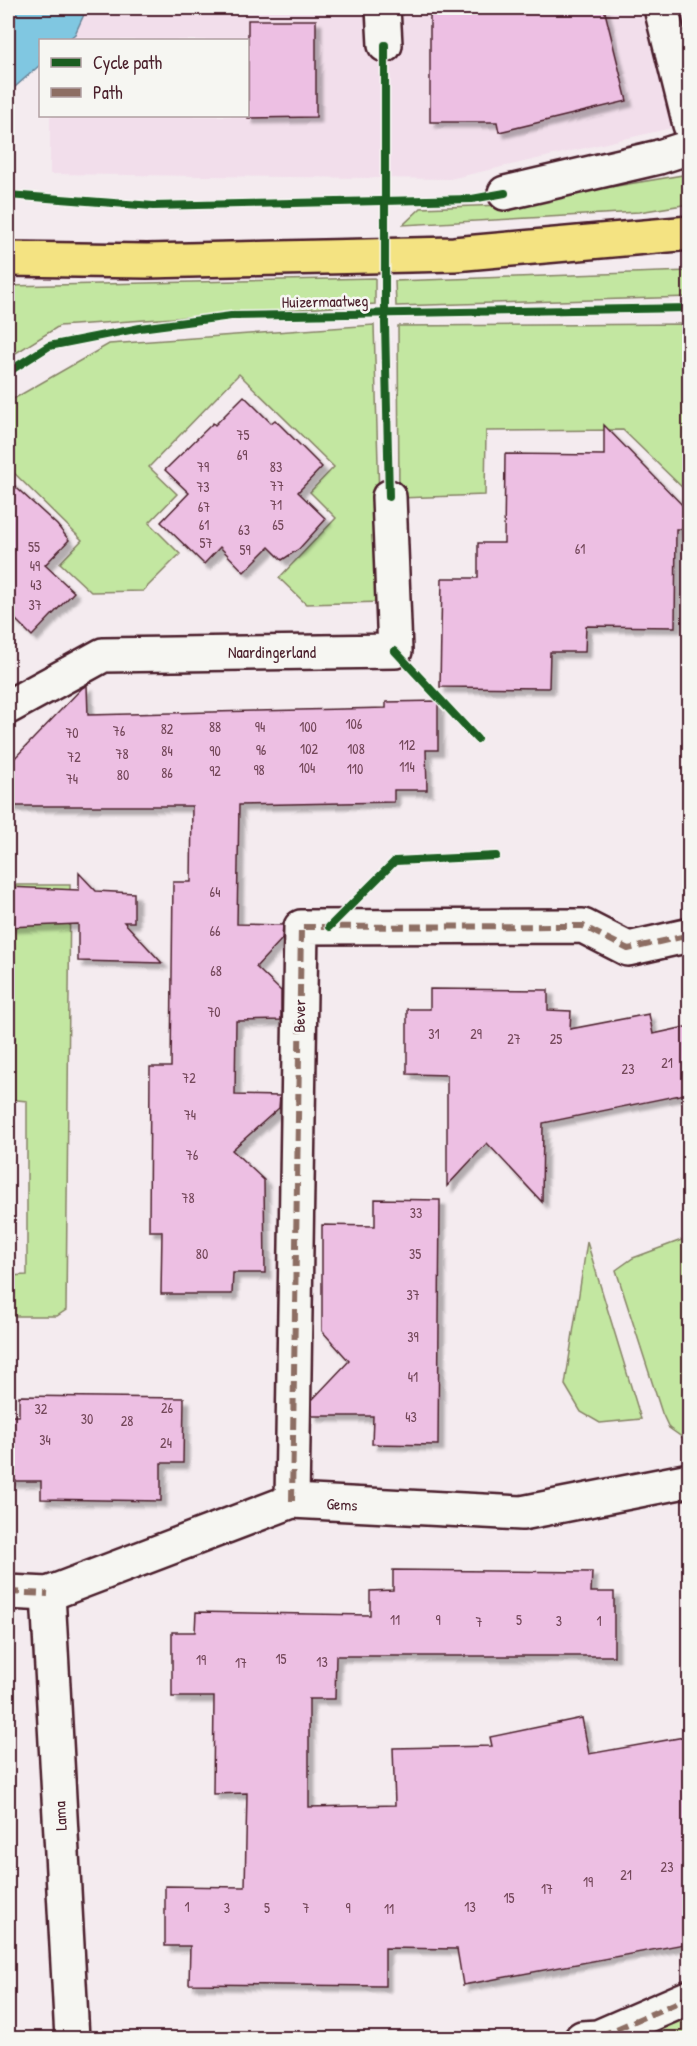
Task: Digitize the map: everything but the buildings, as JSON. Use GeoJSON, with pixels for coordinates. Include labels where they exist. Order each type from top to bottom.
{"type":"FeatureCollection","features":[{"type":"Feature","properties":{"kind":"main road"},"geometry":{"type":"LineString","coordinates":[[8,259],[168,261],[454,254],[690,233]]}},
{"type":"Feature","properties":{"kind":"street"},"geometry":{"type":"LineString","coordinates":[[383,8],[385,45]]}},
{"type":"Feature","properties":{"kind":"street"},"geometry":{"type":"LineString","coordinates":[[661,8],[690,125]]}},
{"type":"Feature","properties":{"kind":"street"},"geometry":{"type":"LineString","coordinates":[[505,193],[659,157],[690,147]]}},
{"type":"Feature","properties":{"kind":"street","name":"Naardingerland"},"geometry":{"type":"LineString","coordinates":[[8,706],[103,655],[395,651],[390,497]]}},
{"type":"Feature","properties":{"kind":"street","name":"Bever"},"geometry":{"type":"LineString","coordinates":[[292,1501],[301,927],[583,926],[628,949],[690,935]]}},
{"type":"Feature","properties":{"kind":"street","name":"Gems"},"geometry":{"type":"LineString","coordinates":[[8,1592],[48,1594],[292,1501],[522,1513],[690,1480]]}},
{"type":"Feature","properties":{"kind":"street","name":"Lama"},"geometry":{"type":"LineString","coordinates":[[48,1594],[72,2038]]}},
{"type":"Feature","properties":{"kind":"street"},"geometry":{"type":"LineString","coordinates":[[593,2038],[690,1997]]}},
{"type":"Feature","properties":{"kind":"shaded area"},"geometry":{"type":"Polygon","coordinates":[[[64,8],[689,8],[689,124],[450,179],[50,174],[50,117],[249,117],[249,39],[57,39],[64,8]]]}},
{"type":"Feature","properties":{"kind":"green space"},"geometry":{"type":"Polygon","coordinates":[[[689,174],[689,204],[639,212],[403,225],[421,208],[502,205],[689,174]]]}},
{"type":"Feature","properties":{"kind":"green space"},"geometry":{"type":"Polygon","coordinates":[[[689,271],[689,297],[396,306],[395,281],[689,271]]]}},
{"type":"Feature","properties":{"kind":"green space"},"geometry":{"type":"Polygon","coordinates":[[[375,278],[375,304],[59,326],[8,358],[8,286],[375,278]]]}},
{"type":"Feature","properties":{"kind":"green space"},"geometry":{"type":"Polygon","coordinates":[[[689,324],[689,494],[623,430],[486,431],[485,495],[399,498],[398,326],[689,324]]]}},
{"type":"Feature","properties":{"kind":"green space"},"geometry":{"type":"Polygon","coordinates":[[[374,325],[382,602],[306,604],[279,578],[336,518],[310,492],[334,467],[239,374],[149,467],[177,494],[149,523],[180,554],[143,591],[91,592],[60,563],[82,540],[8,467],[8,402],[109,344],[374,325]]]}},
{"type":"Feature","properties":{"kind":"green space"},"geometry":{"type":"Polygon","coordinates":[[[8,885],[70,885],[66,1310],[57,1316],[8,1316],[8,1276],[27,1275],[27,1101],[8,1099],[8,1047],[15,1039],[8,1001],[8,885]]]}},
{"type":"Feature","properties":{"kind":"green space"},"geometry":{"type":"Polygon","coordinates":[[[687,1238],[690,1245],[689,1442],[669,1428],[662,1413],[616,1270],[633,1258],[687,1238]]]}},
{"type":"Feature","properties":{"kind":"green space"},"geometry":{"type":"Polygon","coordinates":[[[587,1242],[641,1419],[600,1423],[581,1412],[565,1385],[587,1242]]]}},
{"type":"Feature","properties":{"kind":"green space"},"geometry":{"type":"Polygon","coordinates":[[[689,2014],[689,2038],[636,2038],[637,2033],[689,2014]]]}},
{"type":"Feature","properties":{"kind":"water"},"geometry":{"type":"Polygon","coordinates":[[[8,8],[87,8],[75,34],[69,39],[39,39],[39,66],[8,93],[8,8]]]}},
{"type":"Feature","properties":{"kind":"marked path"},"geometry":{"type":"LineString","coordinates":[[292,1501],[301,927],[583,926],[628,949],[690,935]]}},
{"type":"Feature","properties":{"kind":"marked path"},"geometry":{"type":"LineString","coordinates":[[8,1592],[48,1594]]}},
{"type":"Feature","properties":{"kind":"marked path"},"geometry":{"type":"LineString","coordinates":[[582,2038],[598,2037],[690,1997]]}},
{"type":"Feature","properties":{"kind":"cycle path"},"geometry":{"type":"LineString","coordinates":[[385,45],[385,323],[389,497]]}},
{"type":"Feature","properties":{"kind":"cycle path"},"geometry":{"type":"LineString","coordinates":[[8,195],[153,206],[472,199],[505,193]]}},
{"type":"Feature","properties":{"kind":"cycle path","name":"Huizermaatweg"},"geometry":{"type":"LineString","coordinates":[[8,372],[49,346],[140,328],[231,316],[690,308]]}},
{"type":"Feature","properties":{"kind":"cycle path"},"geometry":{"type":"LineString","coordinates":[[395,651],[477,739]]}},
{"type":"Feature","properties":{"kind":"cycle path"},"geometry":{"type":"LineString","coordinates":[[329,927],[395,861],[496,856]]}}]}
